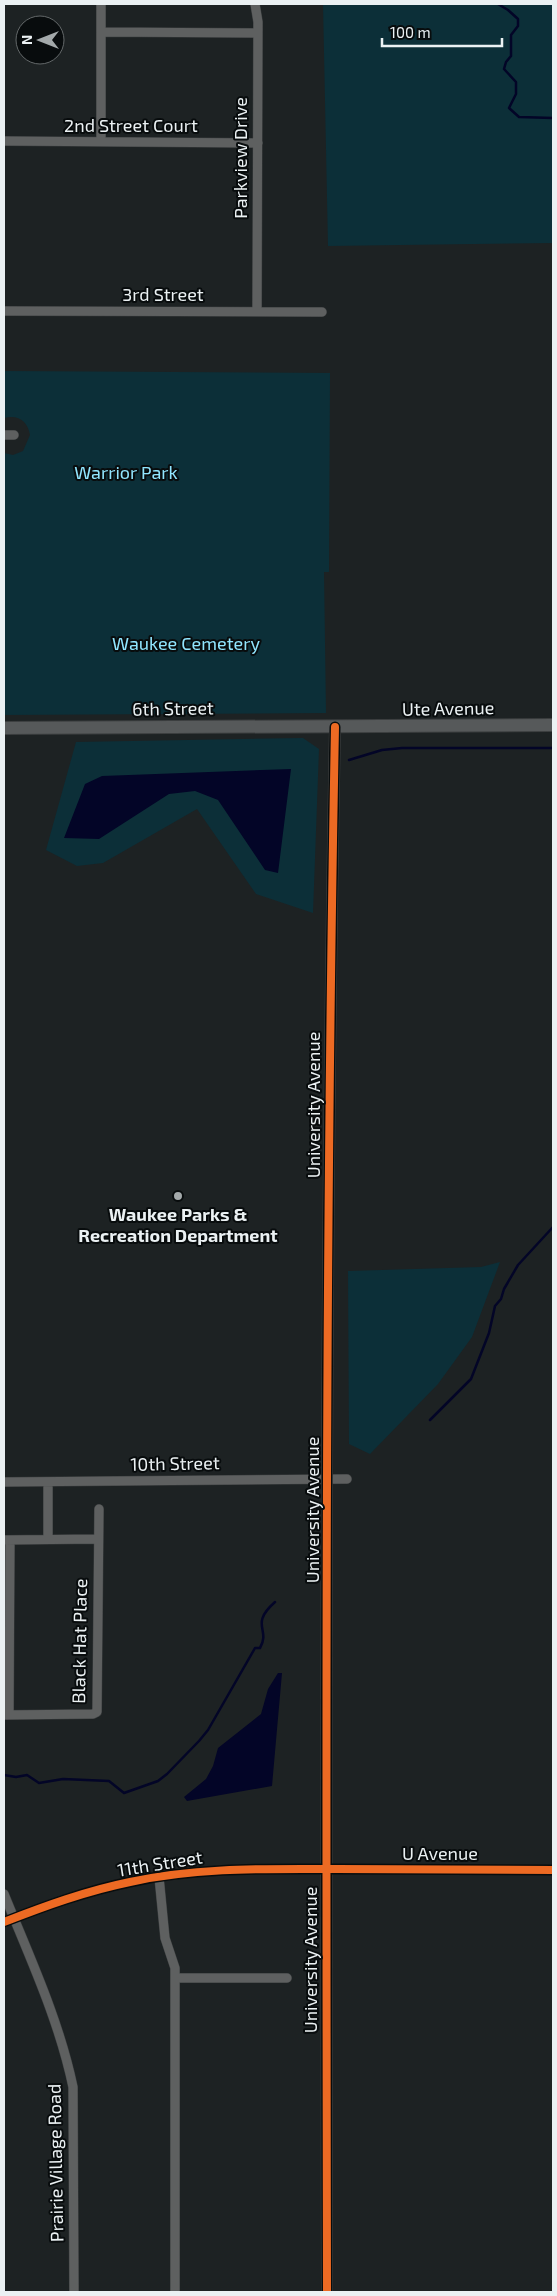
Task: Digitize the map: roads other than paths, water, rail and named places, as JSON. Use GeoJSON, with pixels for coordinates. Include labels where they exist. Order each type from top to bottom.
{"type":"FeatureCollection","features":[{"type":"Feature","properties":{"kind":"main road","name":"Ute Avenue"},"geometry":{"type":"LineString","coordinates":[[339,727],[553,725]]}},
{"type":"Feature","properties":{"kind":"main road","name":"6th Street"},"geometry":{"type":"LineString","coordinates":[[4,728],[339,727]]}},
{"type":"Feature","properties":{"kind":"street"},"geometry":{"type":"LineString","coordinates":[[101,4],[101,142]]}},
{"type":"Feature","properties":{"kind":"street","name":"Parkview Drive"},"geometry":{"type":"LineString","coordinates":[[255,4],[258,33],[257,312]]}},
{"type":"Feature","properties":{"kind":"street"},"geometry":{"type":"LineString","coordinates":[[101,32],[258,33]]}},
{"type":"Feature","properties":{"kind":"street","name":"2nd Street Court"},"geometry":{"type":"LineString","coordinates":[[4,142],[258,143]]}},
{"type":"Feature","properties":{"kind":"street","name":"3rd Street"},"geometry":{"type":"LineString","coordinates":[[4,311],[322,312]]}},
{"type":"Feature","properties":{"kind":"street"},"geometry":{"type":"LineString","coordinates":[[4,435],[14,435]]}},
{"type":"Feature","properties":{"kind":"street","name":"University Avenue"},"geometry":{"type":"LineString","coordinates":[[327,2292],[326,1869],[329,1030],[339,727]]}},
{"type":"Feature","properties":{"kind":"street","name":"10th Street"},"geometry":{"type":"LineString","coordinates":[[4,1482],[347,1479]]}},
{"type":"Feature","properties":{"kind":"street"},"geometry":{"type":"LineString","coordinates":[[48,1482],[48,1539]]}},
{"type":"Feature","properties":{"kind":"street","name":"Black Hat Place"},"geometry":{"type":"LineString","coordinates":[[6,1715],[93,1714],[97,1712],[99,1509]]}},
{"type":"Feature","properties":{"kind":"street"},"geometry":{"type":"LineString","coordinates":[[6,1715],[7,1540],[98,1540]]}},
{"type":"Feature","properties":{"kind":"street","name":"11th Street"},"geometry":{"type":"LineString","coordinates":[[4,1922],[52,1903],[95,1890],[159,1877],[246,1868],[326,1869]]}},
{"type":"Feature","properties":{"kind":"street","name":"U Avenue"},"geometry":{"type":"LineString","coordinates":[[326,1869],[553,1870]]}},
{"type":"Feature","properties":{"kind":"street"},"geometry":{"type":"LineString","coordinates":[[159,1877],[165,1938],[175,1968],[175,2292]]}},
{"type":"Feature","properties":{"kind":"street","name":"Prairie Village Road"},"geometry":{"type":"LineString","coordinates":[[4,1894],[57,2024],[66,2055],[72,2087],[74,2292]]}},
{"type":"Feature","properties":{"kind":"street"},"geometry":{"type":"LineString","coordinates":[[175,1978],[287,1978]]}},
{"type":"Feature","properties":{"kind":"water"},"geometry":{"type":"Polygon","coordinates":[[[291,769],[278,873],[265,870],[218,800],[195,791],[169,794],[99,839],[64,838],[85,784],[102,776],[291,769]]]}},
{"type":"Feature","properties":{"kind":"water"},"geometry":{"type":"Polygon","coordinates":[[[278,1673],[282,1673],[272,1786],[187,1801],[184,1797],[206,1779],[213,1766],[218,1748],[261,1714],[268,1689],[278,1673]]]}},
{"type":"Feature","properties":{"kind":"waterway"},"geometry":{"type":"LineString","coordinates":[[498,4],[518,19],[518,26],[511,35],[511,56],[506,62],[504,69],[516,82],[516,94],[509,108],[519,117],[553,118]]}},
{"type":"Feature","properties":{"kind":"waterway"},"geometry":{"type":"LineString","coordinates":[[349,760],[382,750],[402,748],[553,748]]}},
{"type":"Feature","properties":{"kind":"waterway"},"geometry":{"type":"LineString","coordinates":[[430,1420],[471,1379],[489,1333],[495,1306],[501,1299],[504,1289],[518,1265],[553,1227]]}},
{"type":"Feature","properties":{"kind":"waterway"},"geometry":{"type":"LineString","coordinates":[[4,1775],[16,1777],[27,1775],[39,1783],[63,1779],[109,1781],[124,1793],[158,1781],[167,1774],[208,1730],[255,1648],[260,1648],[263,1642],[263,1616],[275,1602]]}},
{"type":"Feature","properties":{"kind":"place","name":"Waukee Parks & Recreation Department"},"geometry":{"type":"Point","coordinates":[178,1196]}},
{"type":"Feature","properties":{"kind":"park label","name":"Warrior Park"},"geometry":{"type":"Point","coordinates":[126,473]}},
{"type":"Feature","properties":{"kind":"park label","name":"Waukee Cemetery"},"geometry":{"type":"Point","coordinates":[186,644]}}]}
